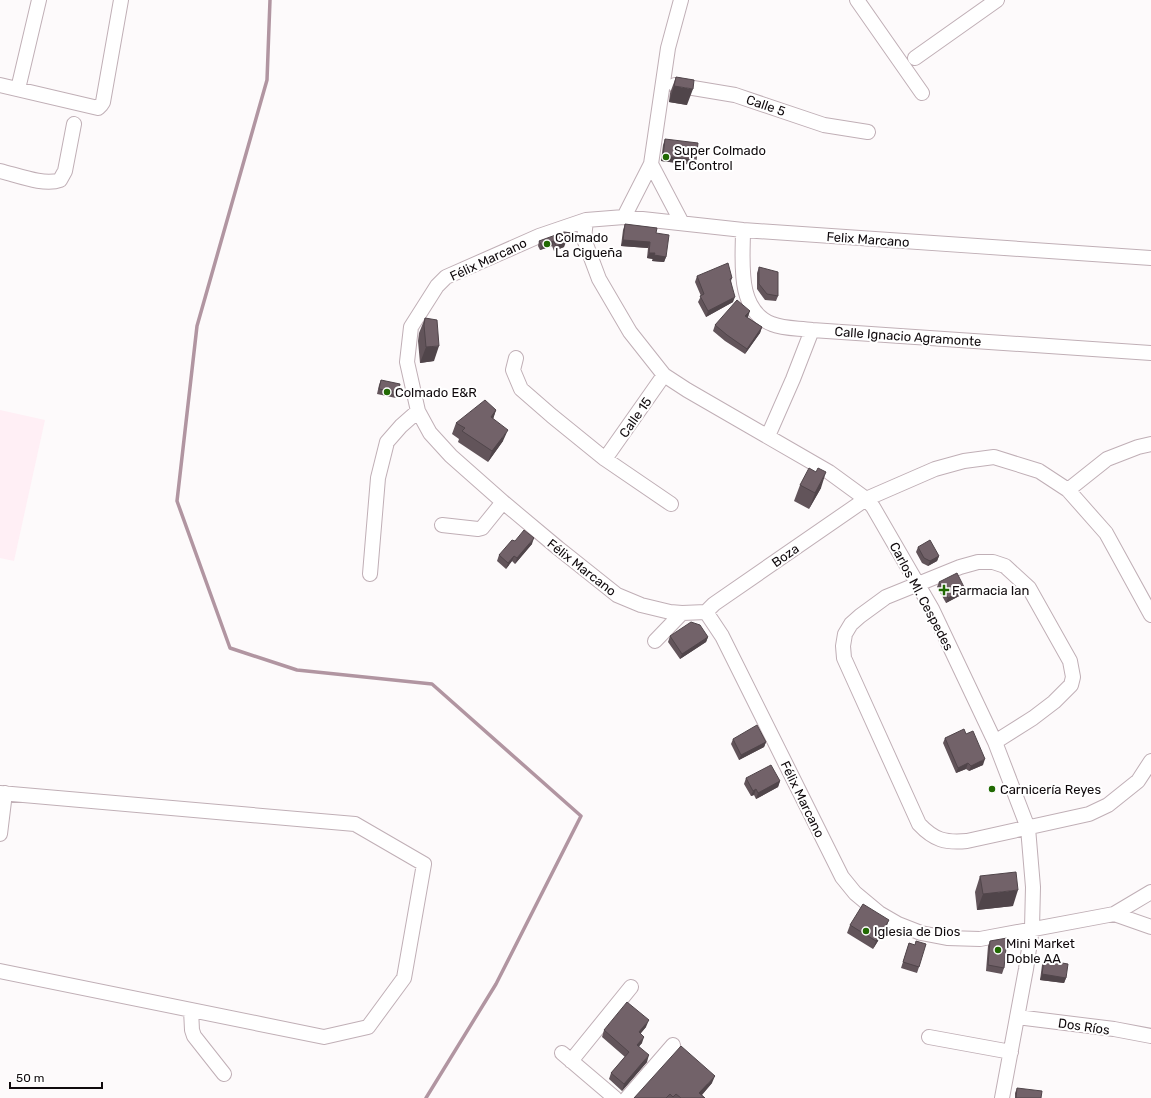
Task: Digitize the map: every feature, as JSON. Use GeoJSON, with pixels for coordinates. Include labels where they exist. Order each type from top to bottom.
{"type":"FeatureCollection","features":[{"type":"Feature","properties":{"kind":"street"},"geometry":{"type":"LineString","coordinates":[[18,89],[38,0]]}},
{"type":"Feature","properties":{"kind":"street"},"geometry":{"type":"LineString","coordinates":[[0,86],[98,108],[100,107],[103,102],[121,0]]}},
{"type":"Feature","properties":{"kind":"street"},"geometry":{"type":"LineString","coordinates":[[624,217],[651,164],[668,48],[680,0]]}},
{"type":"Feature","properties":{"kind":"street"},"geometry":{"type":"LineString","coordinates":[[857,0],[922,93]]}},
{"type":"Feature","properties":{"kind":"street"},"geometry":{"type":"LineString","coordinates":[[915,58],[997,0]]}},
{"type":"Feature","properties":{"kind":"street","name":"Calle 5"},"geometry":{"type":"LineString","coordinates":[[663,84],[736,95],[824,125],[868,132]]}},
{"type":"Feature","properties":{"kind":"street"},"geometry":{"type":"LineString","coordinates":[[0,171],[43,181],[54,182],[60,180],[64,171],[74,124]]}},
{"type":"Feature","properties":{"kind":"street"},"geometry":{"type":"LineString","coordinates":[[651,164],[682,223]]}},
{"type":"Feature","properties":{"kind":"street","name":"Felix Marcano"},"geometry":{"type":"LineString","coordinates":[[586,220],[624,217],[743,230],[1151,258]]}},
{"type":"Feature","properties":{"kind":"street","name":"Carlos Ml. Cespedes"},"geometry":{"type":"LineString","coordinates":[[586,220],[584,239],[599,279],[630,332],[664,375],[687,390],[829,472],[866,499],[873,507],[932,610],[995,742],[1028,828],[1033,887],[1032,928],[1002,1098]]}},
{"type":"Feature","properties":{"kind":"street","name":"Félix Marcano"},"geometry":{"type":"LineString","coordinates":[[586,220],[539,236],[446,277],[437,286],[412,327],[407,362],[418,411],[430,433],[451,456],[503,502],[617,595],[641,605],[682,613],[706,612],[722,636],[842,877],[855,893],[879,913],[898,924],[921,932],[947,938],[980,939],[1032,928]]}},
{"type":"Feature","properties":{"kind":"street","name":"Calle Ignacio Agramonte"},"geometry":{"type":"LineString","coordinates":[[743,230],[742,277],[750,304],[755,314],[774,325],[812,330],[1151,353]]}},
{"type":"Feature","properties":{"kind":"street"},"geometry":{"type":"LineString","coordinates":[[768,436],[793,379],[812,330]]}},
{"type":"Feature","properties":{"kind":"street"},"geometry":{"type":"LineString","coordinates":[[516,358],[513,370],[521,389],[605,459],[671,504]]}},
{"type":"Feature","properties":{"kind":"street","name":"Calle 15"},"geometry":{"type":"LineString","coordinates":[[605,459],[664,375]]}},
{"type":"Feature","properties":{"kind":"street"},"geometry":{"type":"LineString","coordinates":[[370,574],[378,478],[387,442],[401,426],[418,411]]}},
{"type":"Feature","properties":{"kind":"street"},"geometry":{"type":"LineString","coordinates":[[1068,490],[1107,459],[1138,447],[1151,444]]}},
{"type":"Feature","properties":{"kind":"street","name":"Boza"},"geometry":{"type":"LineString","coordinates":[[706,612],[714,604],[866,499],[935,469],[994,457],[1039,471],[1068,490],[1106,533],[1151,615]]}},
{"type":"Feature","properties":{"kind":"street"},"geometry":{"type":"LineString","coordinates":[[442,525],[478,529],[482,528],[503,502]]}},
{"type":"Feature","properties":{"kind":"street"},"geometry":{"type":"LineString","coordinates":[[995,742],[1033,718],[1066,691],[1071,685],[1073,677],[1070,661],[1029,588],[1006,566],[992,562],[978,562],[960,567],[886,597],[860,616],[852,624],[845,634],[843,646],[844,658],[919,824],[928,833],[942,841],[955,842],[1028,828],[1089,814],[1108,805],[1138,781],[1151,761]]}},
{"type":"Feature","properties":{"kind":"street"},"geometry":{"type":"LineString","coordinates":[[655,641],[682,613]]}},
{"type":"Feature","properties":{"kind":"street"},"geometry":{"type":"LineString","coordinates":[[0,834],[2,793],[355,824],[424,864],[404,978],[368,1027],[324,1037],[0,971]]}},
{"type":"Feature","properties":{"kind":"street"},"geometry":{"type":"LineString","coordinates":[[1032,928],[1114,914],[1151,892]]}},
{"type":"Feature","properties":{"kind":"street"},"geometry":{"type":"LineString","coordinates":[[1114,914],[1151,927]]}},
{"type":"Feature","properties":{"kind":"street"},"geometry":{"type":"LineString","coordinates":[[608,1096],[567,1057],[631,987]]}},
{"type":"Feature","properties":{"kind":"street"},"geometry":{"type":"LineString","coordinates":[[191,1010],[192,1030],[194,1036],[224,1074]]}},
{"type":"Feature","properties":{"kind":"street","name":"Dos Ríos"},"geometry":{"type":"LineString","coordinates":[[1017,1017],[1114,1029],[1151,1036]]}},
{"type":"Feature","properties":{"kind":"street"},"geometry":{"type":"LineString","coordinates":[[929,1037],[1011,1052]]}},
{"type":"Feature","properties":{"kind":"street"},"geometry":{"type":"LineString","coordinates":[[627,1098],[674,1045]]}},
{"type":"Feature","properties":{"kind":"shaded area"},"geometry":{"type":"Polygon","coordinates":[[[0,410],[45,420],[14,561],[0,558],[0,410]]]}},
{"type":"Feature","properties":{"kind":"building"},"geometry":{"type":"Polygon","coordinates":[[[676,77],[694,80],[693,89],[674,86],[676,77]]]}},
{"type":"Feature","properties":{"kind":"building"},"geometry":{"type":"Polygon","coordinates":[[[665,139],[698,143],[696,160],[663,156],[665,139]]]}},
{"type":"Feature","properties":{"kind":"building"},"geometry":{"type":"Polygon","coordinates":[[[625,224],[657,228],[656,233],[669,235],[666,257],[654,255],[655,253],[649,253],[650,242],[623,240],[625,224]]]}},
{"type":"Feature","properties":{"kind":"building"},"geometry":{"type":"Polygon","coordinates":[[[564,232],[572,233],[563,237],[566,242],[556,246],[554,241],[542,246],[539,241],[564,232]]]}},
{"type":"Feature","properties":{"kind":"building"},"geometry":{"type":"Polygon","coordinates":[[[728,263],[732,278],[730,279],[735,297],[708,311],[700,296],[704,294],[697,276],[728,263]]]}},
{"type":"Feature","properties":{"kind":"building"},"geometry":{"type":"Polygon","coordinates":[[[759,267],[778,272],[778,296],[767,294],[759,284],[759,267]]]}},
{"type":"Feature","properties":{"kind":"building"},"geometry":{"type":"Polygon","coordinates":[[[737,300],[750,311],[745,316],[762,327],[747,349],[715,325],[737,300]]]}},
{"type":"Feature","properties":{"kind":"building"},"geometry":{"type":"Polygon","coordinates":[[[425,318],[437,320],[439,346],[426,347],[424,325],[425,318]]]}},
{"type":"Feature","properties":{"kind":"building"},"geometry":{"type":"Polygon","coordinates":[[[381,380],[400,384],[398,393],[379,389],[381,380]]]}},
{"type":"Feature","properties":{"kind":"building"},"geometry":{"type":"Polygon","coordinates":[[[485,400],[496,410],[491,417],[508,430],[492,451],[462,431],[465,428],[456,423],[485,400]]]}},
{"type":"Feature","properties":{"kind":"building"},"geometry":{"type":"Polygon","coordinates":[[[809,468],[816,472],[818,468],[826,472],[815,493],[800,485],[809,468]]]}},
{"type":"Feature","properties":{"kind":"building"},"geometry":{"type":"Polygon","coordinates":[[[524,530],[534,538],[517,558],[514,556],[508,563],[499,555],[512,540],[515,541],[524,530]]]}},
{"type":"Feature","properties":{"kind":"building"},"geometry":{"type":"Polygon","coordinates":[[[930,540],[939,556],[930,561],[924,558],[918,547],[930,540]]]}},
{"type":"Feature","properties":{"kind":"building"},"geometry":{"type":"Polygon","coordinates":[[[957,573],[965,589],[948,598],[939,582],[957,573]]]}},
{"type":"Feature","properties":{"kind":"building"},"geometry":{"type":"Polygon","coordinates":[[[691,622],[700,625],[708,637],[682,654],[670,636],[691,622]]]}},
{"type":"Feature","properties":{"kind":"building"},"geometry":{"type":"Polygon","coordinates":[[[757,725],[766,742],[741,755],[733,739],[757,725]]]}},
{"type":"Feature","properties":{"kind":"building"},"geometry":{"type":"Polygon","coordinates":[[[964,729],[966,734],[973,731],[985,759],[971,766],[968,763],[958,768],[945,738],[964,729]]]}},
{"type":"Feature","properties":{"kind":"building"},"geometry":{"type":"Polygon","coordinates":[[[771,765],[780,781],[758,793],[756,789],[753,791],[746,778],[771,765]]]}},
{"type":"Feature","properties":{"kind":"building"},"geometry":{"type":"Polygon","coordinates":[[[1016,872],[1018,890],[983,894],[980,876],[1016,872]]]}},
{"type":"Feature","properties":{"kind":"building","name":"Iglesia de Dios"},"geometry":{"type":"Polygon","coordinates":[[[863,904],[889,920],[876,941],[850,925],[863,904]]]}},
{"type":"Feature","properties":{"kind":"building"},"geometry":{"type":"Polygon","coordinates":[[[1007,938],[1004,968],[988,965],[990,941],[1007,938]]]}},
{"type":"Feature","properties":{"kind":"building"},"geometry":{"type":"Polygon","coordinates":[[[916,941],[926,944],[919,967],[903,962],[909,943],[915,945],[916,941]]]}},
{"type":"Feature","properties":{"kind":"building"},"geometry":{"type":"Polygon","coordinates":[[[1044,960],[1068,964],[1066,978],[1042,974],[1044,960]]]}},
{"type":"Feature","properties":{"kind":"building"},"geometry":{"type":"Polygon","coordinates":[[[627,1002],[649,1020],[639,1032],[644,1037],[637,1045],[649,1055],[624,1084],[611,1073],[629,1052],[604,1030],[627,1002]]]}},
{"type":"Feature","properties":{"kind":"building"},"geometry":{"type":"Polygon","coordinates":[[[681,1046],[715,1076],[699,1093],[705,1098],[681,1098],[676,1094],[673,1097],[670,1094],[666,1098],[634,1098],[681,1046]]]}},
{"type":"Feature","properties":{"kind":"building"},"geometry":{"type":"Polygon","coordinates":[[[1017,1088],[1042,1091],[1041,1098],[1016,1098],[1017,1088]]]}},
{"type":"Feature","properties":{"kind":"waterway"},"geometry":{"type":"LineString","coordinates":[[270,0],[267,80],[197,326],[177,501],[230,648],[297,670],[432,684],[581,816],[496,984],[426,1098]]}},
{"type":"Feature","properties":{"kind":"place","name":"Super Colmado El Control"},"geometry":{"type":"Point","coordinates":[666,157]}},
{"type":"Feature","properties":{"kind":"place","name":"Colmado La Cigueña"},"geometry":{"type":"Point","coordinates":[547,244]}},
{"type":"Feature","properties":{"kind":"place","name":"Colmado E&R"},"geometry":{"type":"Point","coordinates":[387,392]}},
{"type":"Feature","properties":{"kind":"place","name":"Farmacia Ian"},"geometry":{"type":"Point","coordinates":[944,590]}},
{"type":"Feature","properties":{"kind":"place","name":"Carnicería Reyes"},"geometry":{"type":"Point","coordinates":[992,789]}},
{"type":"Feature","properties":{"kind":"place","name":"Iglesia de Dios"},"geometry":{"type":"Point","coordinates":[866,931]}},
{"type":"Feature","properties":{"kind":"place","name":"Mini Market Doble AA"},"geometry":{"type":"Point","coordinates":[998,950]}}]}
